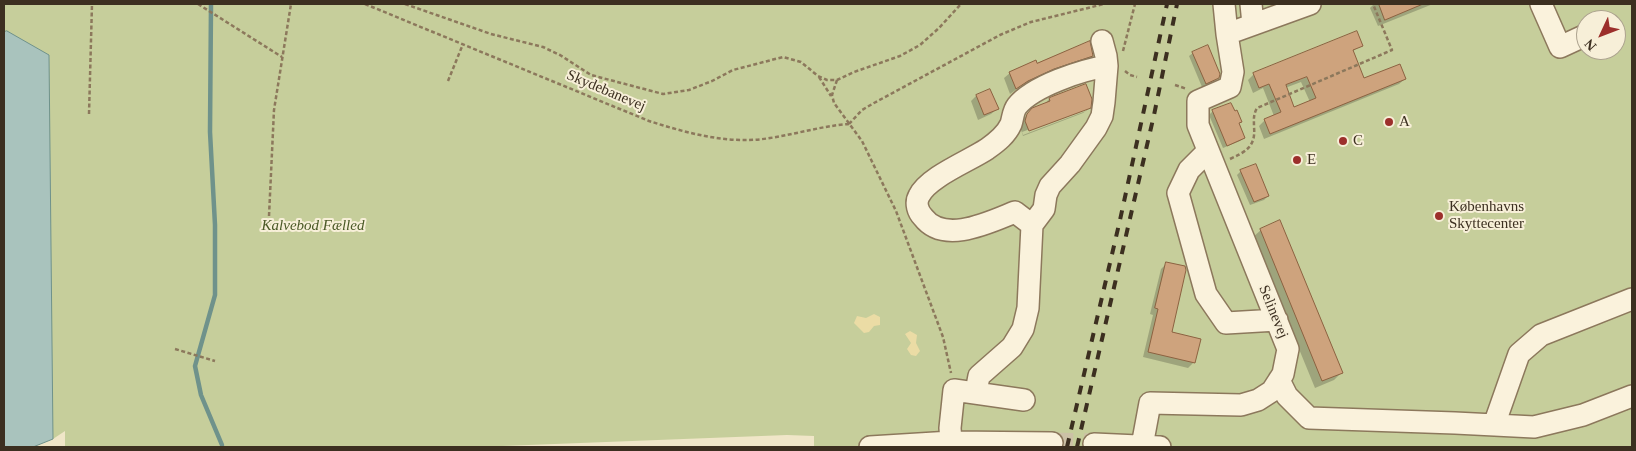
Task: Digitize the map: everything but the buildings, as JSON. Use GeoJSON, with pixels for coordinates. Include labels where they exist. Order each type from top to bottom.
{"type":"FeatureCollection","features":[{"type":"Feature","properties":{"kind":"street"},"geometry":{"type":"LineString","coordinates":[[1224,4],[1226,34]]}},
{"type":"Feature","properties":{"kind":"street"},"geometry":{"type":"LineString","coordinates":[[1226,34],[1252,14],[1310,4]]}},
{"type":"Feature","properties":{"kind":"street"},"geometry":{"type":"LineString","coordinates":[[1541,4],[1560,47],[1576,40]]}},
{"type":"Feature","properties":{"kind":"street","name":"Selinevej"},"geometry":{"type":"LineString","coordinates":[[1094,444],[1151,447],[1150,403],[1241,405],[1258,400],[1272,391],[1283,374],[1288,349],[1198,124],[1198,101],[1230,87],[1233,72],[1226,34]]}},
{"type":"Feature","properties":{"kind":"street"},"geometry":{"type":"LineString","coordinates":[[1102,41],[1106,56],[1118,61]]}},
{"type":"Feature","properties":{"kind":"street"},"geometry":{"type":"LineString","coordinates":[[976,392],[979,376],[1012,347],[1023,328],[1028,308],[1032,225],[1044,209],[1046,195],[1050,186],[1070,164],[1096,128],[1102,116],[1104,102],[1118,61]]}},
{"type":"Feature","properties":{"kind":"street"},"geometry":{"type":"LineString","coordinates":[[1032,225],[1015,212],[973,228],[940,229],[925,221],[919,213],[917,206],[918,197],[925,188],[943,174],[986,150],[999,140],[1010,126],[1015,110],[1025,99],[1044,87],[1083,70],[1118,61]]}},
{"type":"Feature","properties":{"kind":"street"},"geometry":{"type":"LineString","coordinates":[[1211,158],[1189,170],[1178,193],[1206,294],[1226,323],[1277,320]]}},
{"type":"Feature","properties":{"kind":"street"},"geometry":{"type":"LineString","coordinates":[[1494,425],[1519,354],[1541,335],[1632,299]]}},
{"type":"Feature","properties":{"kind":"street"},"geometry":{"type":"LineString","coordinates":[[1279,380],[1287,396],[1310,418],[1534,427],[1583,415],[1632,396]]}},
{"type":"Feature","properties":{"kind":"street"},"geometry":{"type":"LineString","coordinates":[[951,442],[950,428],[954,390],[1024,400]]}},
{"type":"Feature","properties":{"kind":"street"},"geometry":{"type":"LineString","coordinates":[[870,447],[951,442],[1052,443]]}},
{"type":"Feature","properties":{"kind":"path"},"geometry":{"type":"LineString","coordinates":[[89,114],[92,4]]}},
{"type":"Feature","properties":{"kind":"path"},"geometry":{"type":"LineString","coordinates":[[198,4],[282,57]]}},
{"type":"Feature","properties":{"kind":"path"},"geometry":{"type":"LineString","coordinates":[[269,216],[274,110],[291,4]]}},
{"type":"Feature","properties":{"kind":"path","name":"Skydebanevej"},"geometry":{"type":"LineString","coordinates":[[365,4],[649,121],[684,132],[715,138],[768,138],[825,126],[849,124]]}},
{"type":"Feature","properties":{"kind":"path"},"geometry":{"type":"LineString","coordinates":[[405,4],[491,34],[543,47],[560,55],[591,75],[664,94],[689,90],[733,70],[783,58],[801,62],[818,76],[829,91],[834,103],[862,141],[896,211],[943,337],[954,390]]}},
{"type":"Feature","properties":{"kind":"path"},"geometry":{"type":"LineString","coordinates":[[818,76],[827,80],[837,80],[900,56],[920,45],[939,28],[960,4]]}},
{"type":"Feature","properties":{"kind":"path"},"geometry":{"type":"LineString","coordinates":[[849,124],[862,110],[1000,35],[1031,22],[1104,4]]}},
{"type":"Feature","properties":{"kind":"path"},"geometry":{"type":"LineString","coordinates":[[1135,4],[1118,61],[1125,71],[1137,77]]}},
{"type":"Feature","properties":{"kind":"path"},"geometry":{"type":"LineString","coordinates":[[1211,158],[1247,151],[1252,145],[1255,131],[1254,114],[1257,108],[1392,50],[1374,4]]}},
{"type":"Feature","properties":{"kind":"path"},"geometry":{"type":"LineString","coordinates":[[448,81],[463,44]]}},
{"type":"Feature","properties":{"kind":"path"},"geometry":{"type":"LineString","coordinates":[[834,103],[832,95],[837,80]]}},
{"type":"Feature","properties":{"kind":"path"},"geometry":{"type":"LineString","coordinates":[[175,349],[215,361]]}},
{"type":"Feature","properties":{"kind":"green space","name":"Kalvebod Fælled"},"geometry":{"type":"Polygon","coordinates":[[[4,4],[1632,4],[1632,447],[814,447],[814,436],[787,435],[477,447],[65,447],[65,431],[53,439],[4,32],[4,4]]]}},
{"type":"Feature","properties":{"kind":"sand"},"geometry":{"type":"Polygon","coordinates":[[[874,314],[880,317],[880,325],[874,326],[869,332],[864,333],[854,323],[857,316],[866,318],[874,314]]]}},
{"type":"Feature","properties":{"kind":"sand"},"geometry":{"type":"Polygon","coordinates":[[[910,331],[917,335],[916,343],[920,351],[916,356],[911,355],[907,349],[911,343],[905,334],[910,331]]]}},
{"type":"Feature","properties":{"kind":"water"},"geometry":{"type":"Polygon","coordinates":[[[7,31],[49,55],[53,439],[33,447],[4,447],[4,32],[7,31]]]}},
{"type":"Feature","properties":{"kind":"waterway"},"geometry":{"type":"LineString","coordinates":[[211,4],[210,132],[215,225],[215,295],[195,366],[201,395],[222,445]]}},
{"type":"Feature","properties":{"kind":"tunnel"},"geometry":{"type":"LineString","coordinates":[[1052,443],[1094,444]]}},
{"type":"Feature","properties":{"kind":"railway"},"geometry":{"type":"LineString","coordinates":[[1067,447],[1120,220],[1167,4]]}},
{"type":"Feature","properties":{"kind":"railway"},"geometry":{"type":"LineString","coordinates":[[1077,447],[1154,115],[1177,4]]}},
{"type":"Feature","properties":{"kind":"place","name":"A"},"geometry":{"type":"Point","coordinates":[1389,122]}},
{"type":"Feature","properties":{"kind":"place","name":"C"},"geometry":{"type":"Point","coordinates":[1343,141]}},
{"type":"Feature","properties":{"kind":"place","name":"E"},"geometry":{"type":"Point","coordinates":[1297,160]}},
{"type":"Feature","properties":{"kind":"place","name":"Københavns Skyttecenter"},"geometry":{"type":"Point","coordinates":[1439,216]}}]}
